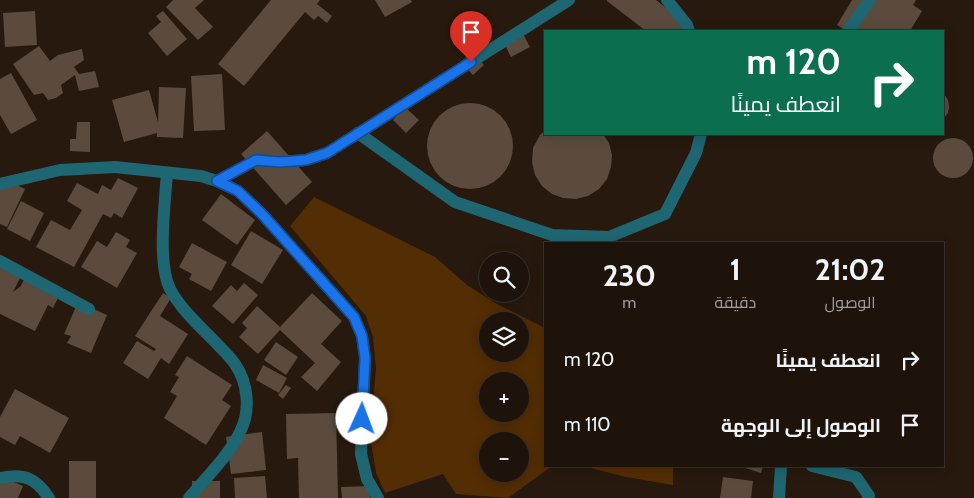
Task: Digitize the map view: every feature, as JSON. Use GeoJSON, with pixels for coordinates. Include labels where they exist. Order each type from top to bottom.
{"type":"FeatureCollection","features":[{"type":"Feature","properties":{"kind":"street"},"geometry":{"type":"LineString","coordinates":[[217,181],[256,160],[280,162],[306,160],[327,153],[568,0]]}},
{"type":"Feature","properties":{"kind":"street"},"geometry":{"type":"LineString","coordinates":[[667,0],[688,25],[689,30]]}},
{"type":"Feature","properties":{"kind":"street"},"geometry":{"type":"LineString","coordinates":[[849,30],[870,0]]}},
{"type":"Feature","properties":{"kind":"street"},"geometry":{"type":"LineString","coordinates":[[358,133],[455,202],[552,235],[610,237],[665,214],[696,153],[701,135]]}},
{"type":"Feature","properties":{"kind":"street"},"geometry":{"type":"LineString","coordinates":[[0,184],[60,170],[114,167],[201,176],[238,191],[262,214],[354,317],[362,336],[365,358],[361,454],[367,480],[378,498]]}},
{"type":"Feature","properties":{"kind":"street"},"geometry":{"type":"LineString","coordinates":[[167,173],[164,264],[170,288],[182,308],[235,363],[243,378],[246,393],[246,415],[241,432],[189,498]]}},
{"type":"Feature","properties":{"kind":"street"},"geometry":{"type":"LineString","coordinates":[[0,260],[89,309]]}},
{"type":"Feature","properties":{"kind":"street"},"geometry":{"type":"LineString","coordinates":[[779,498],[781,467]]}},
{"type":"Feature","properties":{"kind":"street"},"geometry":{"type":"LineString","coordinates":[[816,467],[856,478],[868,498]]}},
{"type":"Feature","properties":{"kind":"street"},"geometry":{"type":"LineString","coordinates":[[0,478],[13,475],[29,478],[41,486],[49,498]]}},
{"type":"Feature","properties":{"kind":"shaded area"},"geometry":{"type":"Polygon","coordinates":[[[314,197],[435,257],[467,285],[479,293],[479,302],[494,302],[513,312],[479,312],[479,362],[529,362],[529,320],[544,328],[544,467],[551,467],[508,498],[456,494],[443,474],[385,493],[376,473],[370,436],[376,369],[373,337],[366,316],[290,226],[314,197]]]}},
{"type":"Feature","properties":{"kind":"shaded area"},"geometry":{"type":"Polygon","coordinates":[[[587,467],[673,467],[673,485],[626,477],[587,467]]]}},
{"type":"Feature","properties":{"kind":"building"},"geometry":{"type":"Polygon","coordinates":[[[173,0],[204,0],[195,8],[213,27],[198,40],[166,7],[173,0]]]}},
{"type":"Feature","properties":{"kind":"building"},"geometry":{"type":"Polygon","coordinates":[[[271,0],[320,0],[317,4],[332,16],[327,23],[318,16],[314,20],[305,12],[244,86],[218,64],[271,0]]]}},
{"type":"Feature","properties":{"kind":"building"},"geometry":{"type":"Polygon","coordinates":[[[375,0],[411,0],[412,2],[385,17],[375,0]]]}},
{"type":"Feature","properties":{"kind":"building"},"geometry":{"type":"Polygon","coordinates":[[[656,0],[693,29],[645,30],[607,1],[656,0]]]}},
{"type":"Feature","properties":{"kind":"building"},"geometry":{"type":"Polygon","coordinates":[[[852,0],[916,0],[913,5],[922,11],[911,30],[845,30],[837,25],[852,0]]]}},
{"type":"Feature","properties":{"kind":"building"},"geometry":{"type":"Polygon","coordinates":[[[35,11],[37,45],[5,47],[3,13],[35,11]]]}},
{"type":"Feature","properties":{"kind":"building"},"geometry":{"type":"Polygon","coordinates":[[[163,11],[187,39],[167,56],[148,33],[161,22],[156,16],[163,11]]]}},
{"type":"Feature","properties":{"kind":"building"},"geometry":{"type":"Polygon","coordinates":[[[522,32],[530,47],[511,57],[503,41],[522,32]]]}},
{"type":"Feature","properties":{"kind":"building"},"geometry":{"type":"Polygon","coordinates":[[[39,46],[50,61],[58,55],[82,49],[84,60],[74,67],[79,74],[95,71],[99,87],[79,91],[75,75],[61,85],[63,93],[56,98],[48,100],[43,93],[34,95],[13,64],[39,46]]]}},
{"type":"Feature","properties":{"kind":"building"},"geometry":{"type":"Polygon","coordinates":[[[473,51],[484,65],[473,75],[461,62],[473,51]]]}},
{"type":"Feature","properties":{"kind":"building"},"geometry":{"type":"Polygon","coordinates":[[[11,73],[37,120],[11,134],[0,115],[0,79],[11,73]]]}},
{"type":"Feature","properties":{"kind":"building"},"geometry":{"type":"Polygon","coordinates":[[[222,74],[225,130],[194,131],[191,76],[222,74]]]}},
{"type":"Feature","properties":{"kind":"building"},"geometry":{"type":"Polygon","coordinates":[[[159,87],[186,88],[183,138],[157,137],[157,133],[124,142],[112,100],[149,90],[158,122],[159,87]]]}},
{"type":"Feature","properties":{"kind":"building"},"geometry":{"type":"Polygon","coordinates":[[[944,94],[948,100],[948,113],[944,118],[944,94]]]}},
{"type":"Feature","properties":{"kind":"building"},"geometry":{"type":"Polygon","coordinates":[[[470,103],[486,106],[494,110],[506,122],[510,130],[513,146],[510,162],[506,170],[494,182],[486,186],[470,189],[454,186],[446,182],[434,170],[430,162],[427,146],[430,130],[434,122],[446,110],[454,106],[470,103]]]}},
{"type":"Feature","properties":{"kind":"building"},"geometry":{"type":"Polygon","coordinates":[[[405,107],[419,120],[406,133],[393,120],[405,107]]]}},
{"type":"Feature","properties":{"kind":"building"},"geometry":{"type":"Polygon","coordinates":[[[77,122],[90,122],[90,152],[70,151],[70,139],[76,139],[77,122]]]}},
{"type":"Feature","properties":{"kind":"building"},"geometry":{"type":"Polygon","coordinates":[[[267,131],[312,182],[286,205],[241,154],[267,131]]]}},
{"type":"Feature","properties":{"kind":"building"},"geometry":{"type":"Polygon","coordinates":[[[544,131],[544,135],[604,135],[609,143],[612,155],[607,179],[599,189],[588,196],[576,199],[563,198],[552,194],[542,186],[535,175],[532,162],[533,148],[544,131]]]}},
{"type":"Feature","properties":{"kind":"building"},"geometry":{"type":"Polygon","coordinates":[[[957,138],[964,141],[970,147],[973,158],[972,166],[964,175],[957,178],[949,178],[942,175],[934,166],[933,154],[936,147],[945,139],[957,138]]]}},
{"type":"Feature","properties":{"kind":"building"},"geometry":{"type":"Polygon","coordinates":[[[118,178],[138,188],[122,218],[114,213],[111,218],[103,214],[74,267],[36,247],[51,220],[70,230],[82,210],[67,201],[77,183],[98,194],[102,185],[111,190],[118,178]]]}},
{"type":"Feature","properties":{"kind":"building"},"geometry":{"type":"Polygon","coordinates":[[[4,179],[25,189],[7,227],[0,224],[0,188],[4,179]]]}},
{"type":"Feature","properties":{"kind":"building"},"geometry":{"type":"Polygon","coordinates":[[[221,194],[255,220],[237,245],[202,220],[221,194]]]}},
{"type":"Feature","properties":{"kind":"building"},"geometry":{"type":"Polygon","coordinates":[[[21,201],[44,213],[30,241],[7,229],[21,201]]]}},
{"type":"Feature","properties":{"kind":"building"},"geometry":{"type":"Polygon","coordinates":[[[251,231],[283,250],[262,284],[231,265],[251,231]]]}},
{"type":"Feature","properties":{"kind":"building"},"geometry":{"type":"Polygon","coordinates":[[[116,232],[130,240],[126,247],[137,253],[117,288],[81,267],[97,241],[107,247],[116,232]]]}},
{"type":"Feature","properties":{"kind":"building"},"geometry":{"type":"Polygon","coordinates":[[[192,243],[227,262],[211,291],[189,279],[192,274],[179,267],[192,243]]]}},
{"type":"Feature","properties":{"kind":"building"},"geometry":{"type":"Polygon","coordinates":[[[0,268],[24,270],[13,292],[21,286],[26,275],[61,292],[53,308],[48,305],[35,331],[0,314],[0,268]]]}},
{"type":"Feature","properties":{"kind":"building"},"geometry":{"type":"Polygon","coordinates":[[[244,283],[258,295],[233,324],[212,306],[231,285],[237,291],[244,283]]]}},
{"type":"Feature","properties":{"kind":"building"},"geometry":{"type":"Polygon","coordinates":[[[163,293],[171,298],[160,316],[188,334],[169,364],[161,358],[148,379],[123,363],[137,341],[154,351],[156,349],[135,336],[163,293]]]}},
{"type":"Feature","properties":{"kind":"building"},"geometry":{"type":"Polygon","coordinates":[[[312,293],[342,321],[321,344],[341,362],[317,391],[301,377],[315,363],[280,330],[258,354],[239,337],[247,328],[242,323],[257,306],[280,327],[312,293]]]}},
{"type":"Feature","properties":{"kind":"building"},"geometry":{"type":"Polygon","coordinates":[[[78,302],[107,315],[91,353],[67,343],[71,336],[64,334],[78,302]]]}},
{"type":"Feature","properties":{"kind":"building"},"geometry":{"type":"Polygon","coordinates":[[[276,342],[298,357],[286,375],[264,360],[276,342]]]}},
{"type":"Feature","properties":{"kind":"building"},"geometry":{"type":"Polygon","coordinates":[[[187,356],[232,385],[222,400],[231,406],[206,445],[164,418],[177,396],[170,392],[179,377],[175,375],[187,356]]]}},
{"type":"Feature","properties":{"kind":"building"},"geometry":{"type":"Polygon","coordinates":[[[263,365],[287,378],[279,393],[256,380],[263,365]]]}},
{"type":"Feature","properties":{"kind":"building"},"geometry":{"type":"Polygon","coordinates":[[[286,385],[291,388],[283,399],[278,395],[286,385]]]}},
{"type":"Feature","properties":{"kind":"building"},"geometry":{"type":"Polygon","coordinates":[[[15,389],[69,418],[50,453],[20,436],[15,445],[0,437],[0,417],[15,389]]]}},
{"type":"Feature","properties":{"kind":"building"},"geometry":{"type":"Polygon","coordinates":[[[336,413],[338,498],[299,498],[298,458],[287,459],[286,414],[336,413]]]}},
{"type":"Feature","properties":{"kind":"building"},"geometry":{"type":"Polygon","coordinates":[[[262,432],[266,470],[231,474],[226,437],[262,432]]]}},
{"type":"Feature","properties":{"kind":"building"},"geometry":{"type":"Polygon","coordinates":[[[69,461],[96,461],[96,498],[69,498],[69,461]]]}},
{"type":"Feature","properties":{"kind":"building"},"geometry":{"type":"Polygon","coordinates":[[[742,467],[763,467],[761,473],[742,467]]]}},
{"type":"Feature","properties":{"kind":"building"},"geometry":{"type":"Polygon","coordinates":[[[0,476],[23,486],[18,498],[0,498],[0,476]]]}},
{"type":"Feature","properties":{"kind":"building"},"geometry":{"type":"Polygon","coordinates":[[[265,476],[267,498],[235,498],[234,478],[265,476]]]}},
{"type":"Feature","properties":{"kind":"building"},"geometry":{"type":"Polygon","coordinates":[[[723,477],[753,481],[751,498],[720,498],[723,477]]]}},
{"type":"Feature","properties":{"kind":"building"},"geometry":{"type":"Polygon","coordinates":[[[192,481],[220,481],[220,498],[192,498],[192,481]]]}},
{"type":"Feature","properties":{"kind":"building"},"geometry":{"type":"Polygon","coordinates":[[[370,486],[370,498],[342,498],[341,487],[370,486]]]}},
{"type":"Feature","properties":{"kind":"route"},"geometry":{"type":"LineString","coordinates":[[362,419],[365,358],[362,336],[354,317],[262,214],[238,191],[217,181],[256,160],[280,162],[306,160],[327,153],[471,62]]}}]}
